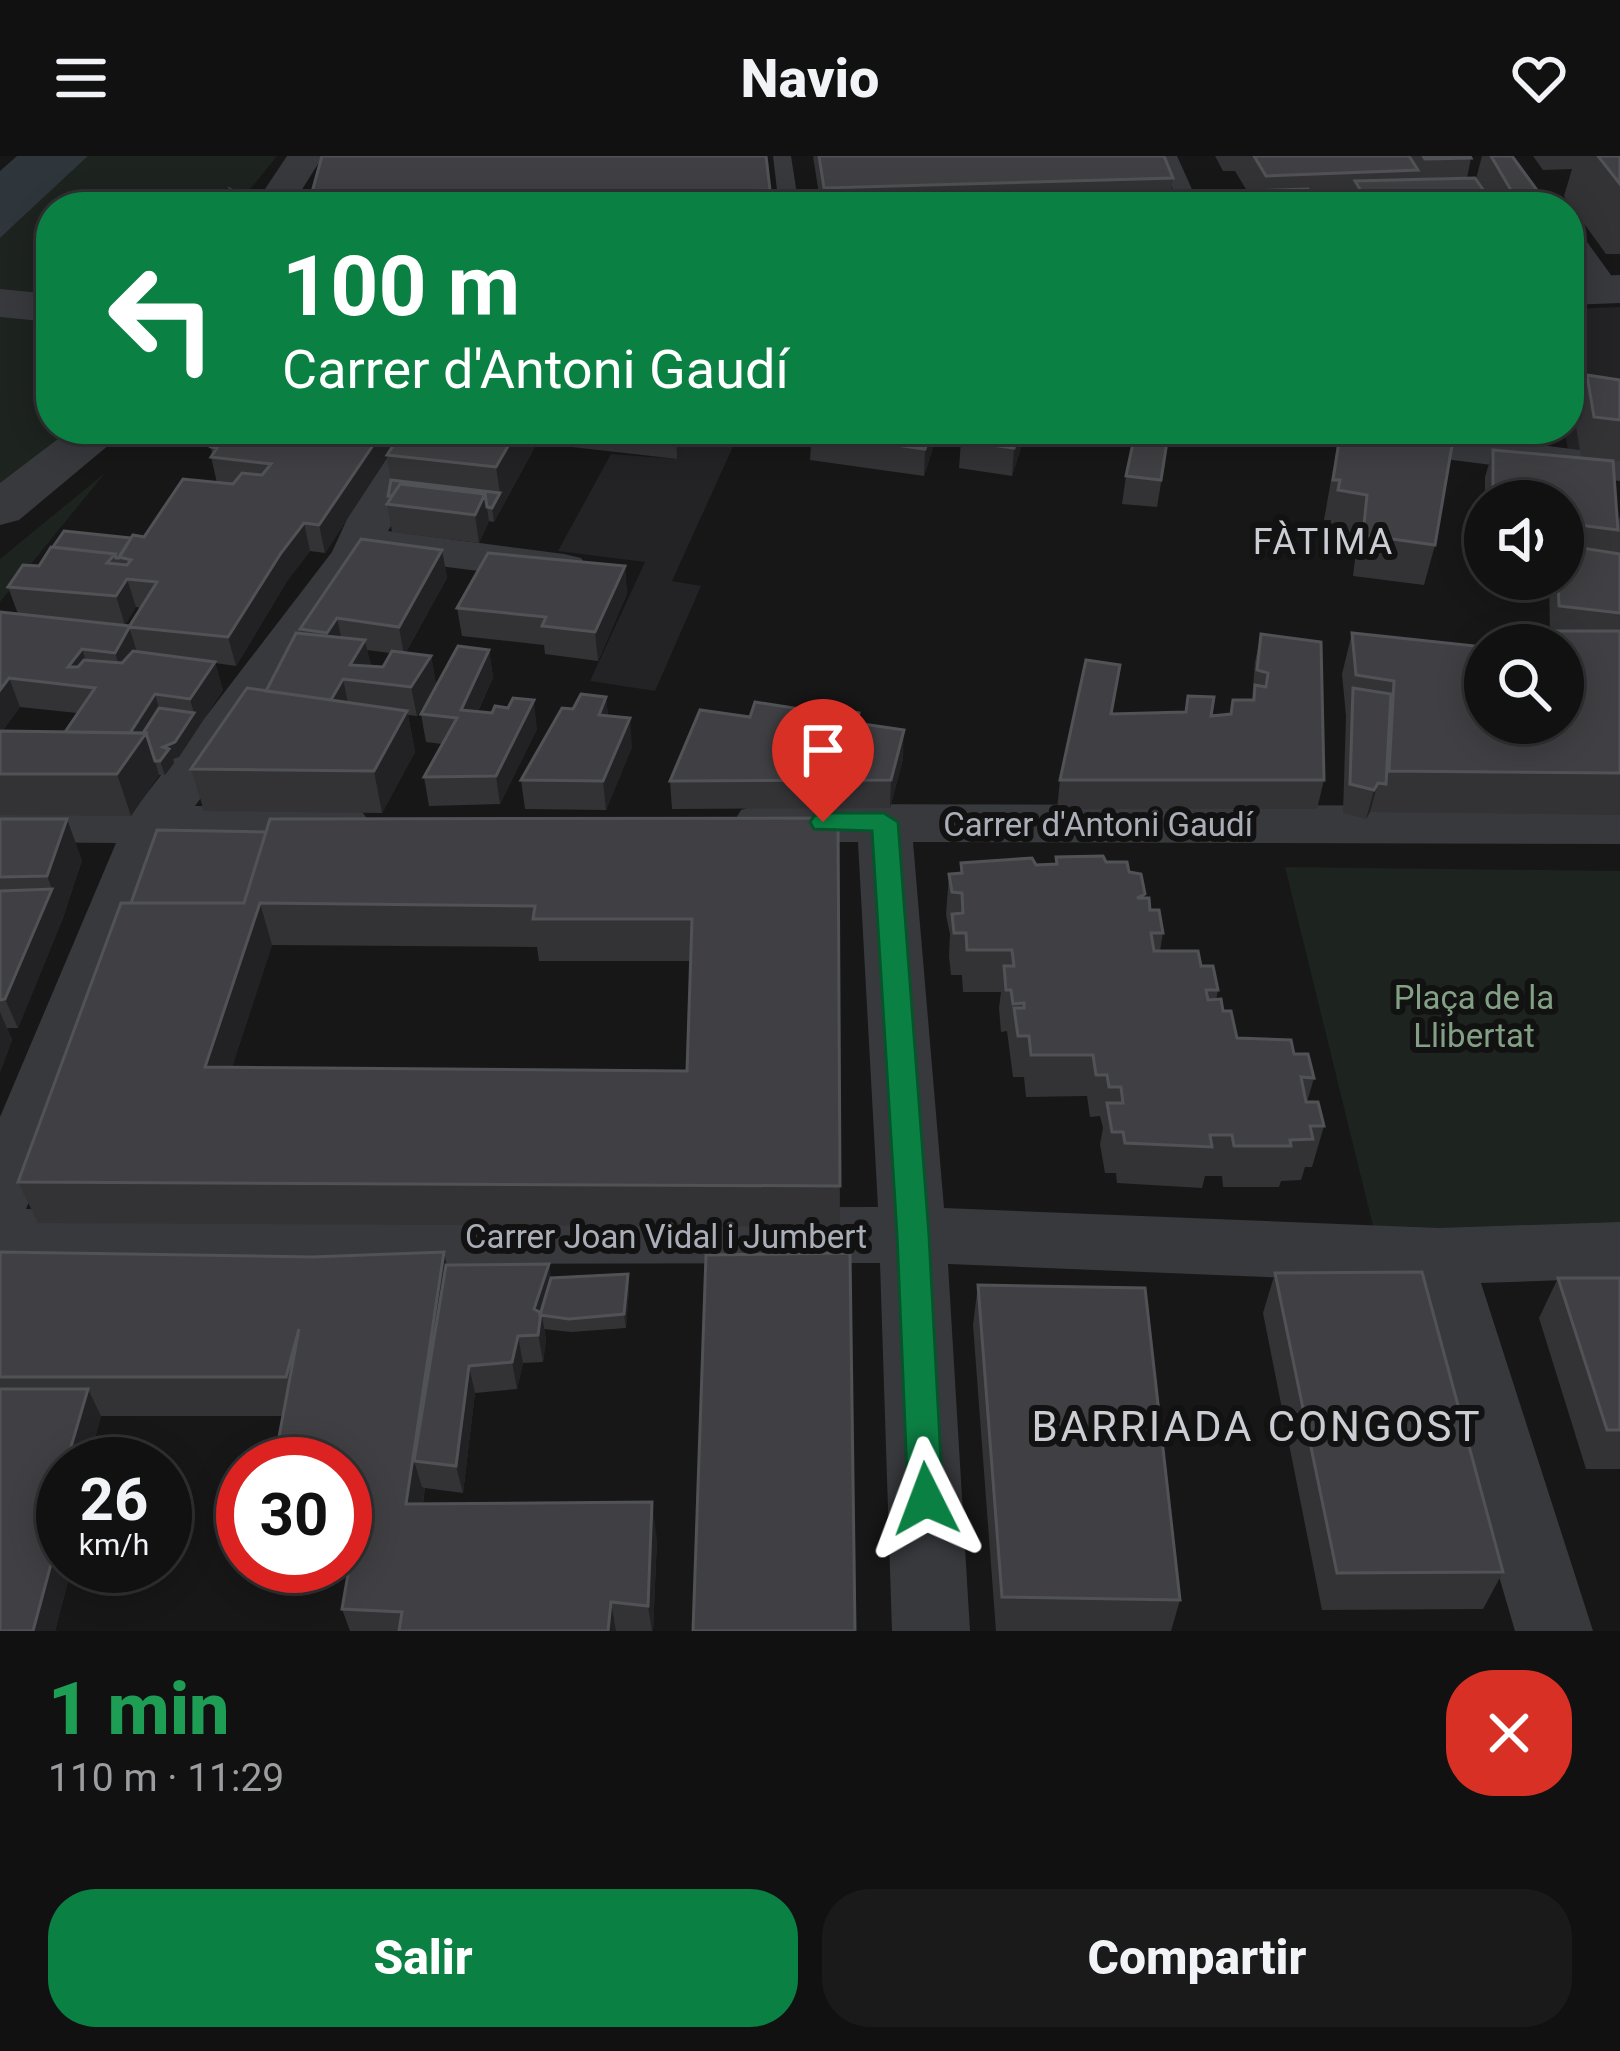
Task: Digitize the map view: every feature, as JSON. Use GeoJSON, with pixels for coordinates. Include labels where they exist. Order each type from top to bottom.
{"type":"FeatureCollection","features":[{"type":"Feature","properties":{"kind":"street"},"geometry":{"type":"LineString","coordinates":[[282,192],[305,156]]}},
{"type":"Feature","properties":{"kind":"street"},"geometry":{"type":"LineString","coordinates":[[0,304],[36,307]]}},
{"type":"Feature","properties":{"kind":"street"},"geometry":{"type":"LineString","coordinates":[[0,319],[36,321]]}},
{"type":"Feature","properties":{"kind":"street"},"geometry":{"type":"LineString","coordinates":[[0,509],[84,444]]}},
{"type":"Feature","properties":{"kind":"street"},"geometry":{"type":"LineString","coordinates":[[0,1195],[150,828],[302,627],[419,444]]}},
{"type":"Feature","properties":{"kind":"street"},"geometry":{"type":"LineString","coordinates":[[1429,444],[1620,468]]}},
{"type":"Feature","properties":{"kind":"street"},"geometry":{"type":"LineString","coordinates":[[359,541],[613,575]]}},
{"type":"Feature","properties":{"kind":"street"},"geometry":{"type":"LineString","coordinates":[[884,822],[913,1235],[931,1631]]}},
{"type":"Feature","properties":{"kind":"street"},"geometry":{"type":"LineString","coordinates":[[0,823],[150,828],[405,826]]}},
{"type":"Feature","properties":{"kind":"street","name":"Carrer d'Antoni Gaudí"},"geometry":{"type":"LineString","coordinates":[[707,823],[1620,825]]}},
{"type":"Feature","properties":{"kind":"street","name":"Carrer Joan Vidal i Jumbert"},"geometry":{"type":"LineString","coordinates":[[0,1237],[913,1235],[1439,1256],[1620,1250]]}},
{"type":"Feature","properties":{"kind":"street"},"geometry":{"type":"LineString","coordinates":[[1439,1256],[1554,1631]]}},
{"type":"Feature","properties":{"kind":"lane"},"geometry":{"type":"LineString","coordinates":[[782,156],[787,192]]}},
{"type":"Feature","properties":{"kind":"lane"},"geometry":{"type":"LineString","coordinates":[[1168,156],[1184,192]]}},
{"type":"Feature","properties":{"kind":"shaded area"},"geometry":{"type":"Polygon","coordinates":[[[17,156],[88,156],[49,192],[36,192],[36,204],[0,238],[0,171],[17,156]]]}},
{"type":"Feature","properties":{"kind":"shaded area"},"geometry":{"type":"Polygon","coordinates":[[[1620,307],[1620,461],[1569,455],[1567,444],[1584,444],[1584,308],[1620,307]]]}},
{"type":"Feature","properties":{"kind":"shaded area"},"geometry":{"type":"Polygon","coordinates":[[[686,444],[734,444],[672,581],[701,586],[655,691],[590,681],[645,562],[558,551],[611,454],[677,459],[686,444]]]}},
{"type":"Feature","properties":{"kind":"green space"},"geometry":{"type":"Polygon","coordinates":[[[88,156],[277,156],[248,192],[49,192],[88,156]]]}},
{"type":"Feature","properties":{"kind":"green space"},"geometry":{"type":"Polygon","coordinates":[[[36,204],[36,444],[52,444],[0,486],[0,238],[36,204]]]}},
{"type":"Feature","properties":{"kind":"green space"},"geometry":{"type":"Polygon","coordinates":[[[105,473],[0,602],[0,559],[105,473]]]}},
{"type":"Feature","properties":{"kind":"green space","name":"Plaça de la Llibertat"},"geometry":{"type":"Polygon","coordinates":[[[1285,867],[1620,871],[1620,1233],[1376,1238],[1285,867]]]}},
{"type":"Feature","properties":{"kind":"building"},"geometry":{"type":"Polygon","coordinates":[[[322,156],[766,156],[770,190],[699,192],[312,192],[322,156]]]}},
{"type":"Feature","properties":{"kind":"building"},"geometry":{"type":"Polygon","coordinates":[[[819,156],[1164,156],[1173,178],[824,188],[819,156]]]}},
{"type":"Feature","properties":{"kind":"building"},"geometry":{"type":"Polygon","coordinates":[[[1254,156],[1409,156],[1418,170],[1266,176],[1254,156]]]}},
{"type":"Feature","properties":{"kind":"building"},"geometry":{"type":"Polygon","coordinates":[[[1423,156],[1470,156],[1471,158],[1425,159],[1423,156]]]}},
{"type":"Feature","properties":{"kind":"building"},"geometry":{"type":"Polygon","coordinates":[[[1491,156],[1512,156],[1538,192],[1512,192],[1491,156]]]}},
{"type":"Feature","properties":{"kind":"building"},"geometry":{"type":"Polygon","coordinates":[[[1598,156],[1620,156],[1620,184],[1598,156]]]}},
{"type":"Feature","properties":{"kind":"building"},"geometry":{"type":"Polygon","coordinates":[[[1475,178],[1485,192],[1362,192],[1355,181],[1475,178]]]}},
{"type":"Feature","properties":{"kind":"building"},"geometry":{"type":"Polygon","coordinates":[[[1308,189],[1310,192],[1220,192],[1308,189]]]}},
{"type":"Feature","properties":{"kind":"building"},"geometry":{"type":"Polygon","coordinates":[[[1587,375],[1620,380],[1620,420],[1594,417],[1587,375]]]}},
{"type":"Feature","properties":{"kind":"building"},"geometry":{"type":"Polygon","coordinates":[[[374,444],[319,525],[304,523],[281,553],[228,637],[129,627],[157,582],[127,579],[116,596],[8,587],[23,565],[39,566],[51,547],[115,554],[107,563],[127,565],[131,560],[119,557],[133,535],[144,537],[183,479],[233,484],[242,473],[262,475],[271,464],[211,457],[217,448],[211,447],[374,444]]]}},
{"type":"Feature","properties":{"kind":"building"},"geometry":{"type":"Polygon","coordinates":[[[394,444],[509,444],[496,467],[387,455],[394,444]]]}},
{"type":"Feature","properties":{"kind":"building"},"geometry":{"type":"Polygon","coordinates":[[[889,444],[926,444],[925,449],[889,444]]]}},
{"type":"Feature","properties":{"kind":"building"},"geometry":{"type":"Polygon","coordinates":[[[1133,444],[1167,444],[1161,480],[1126,476],[1133,444]]]}},
{"type":"Feature","properties":{"kind":"building"},"geometry":{"type":"Polygon","coordinates":[[[1339,444],[1452,444],[1435,545],[1363,535],[1367,495],[1338,490],[1340,480],[1333,480],[1339,444]]]}},
{"type":"Feature","properties":{"kind":"building"},"geometry":{"type":"Polygon","coordinates":[[[1493,450],[1613,461],[1618,530],[1584,526],[1584,480],[1493,480],[1493,450]]]}},
{"type":"Feature","properties":{"kind":"building"},"geometry":{"type":"Polygon","coordinates":[[[391,480],[500,493],[492,508],[487,507],[485,494],[400,484],[388,496],[391,480]]]}},
{"type":"Feature","properties":{"kind":"building"},"geometry":{"type":"Polygon","coordinates":[[[400,484],[485,494],[475,515],[387,504],[400,484]]]}},
{"type":"Feature","properties":{"kind":"building"},"geometry":{"type":"Polygon","coordinates":[[[64,531],[131,538],[116,558],[115,554],[53,547],[64,531]]]}},
{"type":"Feature","properties":{"kind":"building"},"geometry":{"type":"Polygon","coordinates":[[[361,539],[442,550],[399,627],[337,618],[327,633],[300,629],[361,539]]]}},
{"type":"Feature","properties":{"kind":"building"},"geometry":{"type":"Polygon","coordinates":[[[1584,548],[1620,554],[1620,613],[1559,606],[1559,600],[1584,600],[1584,548]]]}},
{"type":"Feature","properties":{"kind":"building"},"geometry":{"type":"Polygon","coordinates":[[[488,553],[625,566],[595,632],[542,626],[546,617],[457,608],[488,553]]]}},
{"type":"Feature","properties":{"kind":"building"},"geometry":{"type":"Polygon","coordinates":[[[0,612],[130,626],[115,653],[82,649],[68,667],[78,667],[84,660],[122,663],[133,651],[215,662],[190,699],[155,694],[130,733],[65,732],[95,688],[9,678],[0,690],[0,612]]]}},
{"type":"Feature","properties":{"kind":"building"},"geometry":{"type":"Polygon","coordinates":[[[1584,631],[1620,631],[1620,773],[1389,771],[1394,681],[1356,675],[1352,633],[1464,645],[1464,744],[1584,744],[1584,631]]]}},
{"type":"Feature","properties":{"kind":"building"},"geometry":{"type":"Polygon","coordinates":[[[296,633],[365,640],[350,665],[383,667],[392,651],[431,656],[411,687],[343,679],[331,700],[266,691],[296,633]]]}},
{"type":"Feature","properties":{"kind":"building"},"geometry":{"type":"Polygon","coordinates":[[[1261,634],[1321,642],[1324,780],[1060,780],[1086,660],[1120,665],[1111,714],[1186,712],[1188,696],[1214,697],[1211,716],[1231,714],[1233,700],[1254,700],[1255,685],[1266,687],[1268,673],[1257,670],[1261,634]]]}},
{"type":"Feature","properties":{"kind":"building"},"geometry":{"type":"Polygon","coordinates":[[[458,646],[489,650],[461,710],[492,713],[495,706],[508,708],[513,698],[534,700],[496,776],[424,777],[457,718],[421,714],[458,646]]]}},
{"type":"Feature","properties":{"kind":"building"},"geometry":{"type":"Polygon","coordinates":[[[247,688],[407,711],[374,771],[191,769],[247,688]]]}},
{"type":"Feature","properties":{"kind":"building"},"geometry":{"type":"Polygon","coordinates":[[[1353,688],[1391,694],[1386,784],[1378,783],[1374,790],[1350,784],[1353,688]]]}},
{"type":"Feature","properties":{"kind":"building"},"geometry":{"type":"Polygon","coordinates":[[[581,694],[606,697],[599,715],[630,718],[603,781],[521,780],[562,708],[573,709],[581,694]]]}},
{"type":"Feature","properties":{"kind":"building"},"geometry":{"type":"Polygon","coordinates":[[[755,702],[859,713],[856,723],[904,730],[891,780],[670,781],[700,710],[750,717],[755,702]]]}},
{"type":"Feature","properties":{"kind":"building"},"geometry":{"type":"Polygon","coordinates":[[[159,708],[194,713],[175,742],[163,747],[169,749],[160,761],[155,761],[143,733],[159,708]]]}},
{"type":"Feature","properties":{"kind":"building"},"geometry":{"type":"Polygon","coordinates":[[[0,731],[146,733],[117,774],[0,774],[0,731]]]}},
{"type":"Feature","properties":{"kind":"building"},"geometry":{"type":"Polygon","coordinates":[[[838,818],[840,1186],[18,1182],[121,903],[244,903],[270,819],[838,818]],[[260,903],[205,1067],[687,1071],[692,919],[533,919],[535,906],[260,903]]]}},
{"type":"Feature","properties":{"kind":"building"},"geometry":{"type":"Polygon","coordinates":[[[0,819],[67,819],[47,876],[0,877],[0,819]]]}},
{"type":"Feature","properties":{"kind":"building"},"geometry":{"type":"Polygon","coordinates":[[[157,830],[266,832],[244,903],[131,903],[157,830]]]}},
{"type":"Feature","properties":{"kind":"building"},"geometry":{"type":"Polygon","coordinates":[[[1103,856],[1106,862],[1127,862],[1129,872],[1141,874],[1145,894],[1137,898],[1149,898],[1150,910],[1159,910],[1163,933],[1151,933],[1154,951],[1198,951],[1201,966],[1213,966],[1218,990],[1206,990],[1208,1000],[1221,999],[1223,1011],[1231,1011],[1237,1038],[1291,1040],[1294,1054],[1308,1054],[1314,1078],[1301,1077],[1306,1102],[1318,1102],[1324,1126],[1310,1126],[1313,1139],[1290,1140],[1291,1146],[1234,1146],[1232,1135],[1210,1135],[1212,1147],[1125,1143],[1123,1132],[1112,1132],[1107,1103],[1123,1103],[1121,1087],[1109,1087],[1107,1075],[1096,1075],[1093,1055],[1031,1055],[1029,1036],[1018,1036],[1014,1008],[1024,1008],[1024,1003],[1013,1004],[1011,990],[1006,990],[1004,966],[1014,966],[1012,950],[967,950],[966,933],[954,933],[952,914],[963,913],[962,893],[952,892],[949,874],[962,873],[961,863],[1032,858],[1036,865],[1057,864],[1056,857],[1103,856]]]}},
{"type":"Feature","properties":{"kind":"building"},"geometry":{"type":"Polygon","coordinates":[[[52,889],[5,999],[0,1000],[0,891],[52,889]]]}},
{"type":"Feature","properties":{"kind":"building"},"geometry":{"type":"Polygon","coordinates":[[[0,1252],[312,1257],[444,1252],[406,1504],[652,1502],[648,1606],[611,1602],[608,1631],[399,1631],[402,1612],[342,1609],[345,1593],[372,1593],[372,1437],[279,1437],[299,1329],[286,1377],[0,1377],[0,1252]]]}},
{"type":"Feature","properties":{"kind":"building"},"geometry":{"type":"Polygon","coordinates":[[[850,1253],[855,1631],[693,1631],[706,1255],[850,1253]]]}},
{"type":"Feature","properties":{"kind":"building"},"geometry":{"type":"Polygon","coordinates":[[[549,1264],[534,1309],[541,1313],[538,1335],[518,1336],[512,1362],[469,1366],[456,1466],[414,1461],[446,1265],[549,1264]]]}},
{"type":"Feature","properties":{"kind":"building"},"geometry":{"type":"Polygon","coordinates":[[[1422,1272],[1503,1572],[1337,1573],[1275,1273],[1422,1272]]]}},
{"type":"Feature","properties":{"kind":"building"},"geometry":{"type":"Polygon","coordinates":[[[628,1274],[624,1314],[569,1319],[540,1315],[551,1278],[628,1274]]]}},
{"type":"Feature","properties":{"kind":"building"},"geometry":{"type":"Polygon","coordinates":[[[1558,1278],[1620,1278],[1620,1430],[1607,1430],[1558,1278]]]}},
{"type":"Feature","properties":{"kind":"building"},"geometry":{"type":"Polygon","coordinates":[[[978,1285],[1145,1288],[1180,1600],[1002,1597],[978,1285]]]}},
{"type":"Feature","properties":{"kind":"building"},"geometry":{"type":"Polygon","coordinates":[[[0,1389],[88,1389],[74,1437],[36,1437],[36,1593],[43,1593],[33,1631],[0,1631],[0,1389]]]}},
{"type":"Feature","properties":{"kind":"district","name":"FÀTIMA"},"geometry":{"type":"Point","coordinates":[1324,542]}},
{"type":"Feature","properties":{"kind":"district","name":"BARRIADA CONGOST"},"geometry":{"type":"Point","coordinates":[1257,1426]}},
{"type":"Feature","properties":{"kind":"route"},"geometry":{"type":"LineString","coordinates":[[823,822],[884,822],[926,1499]]}}]}
